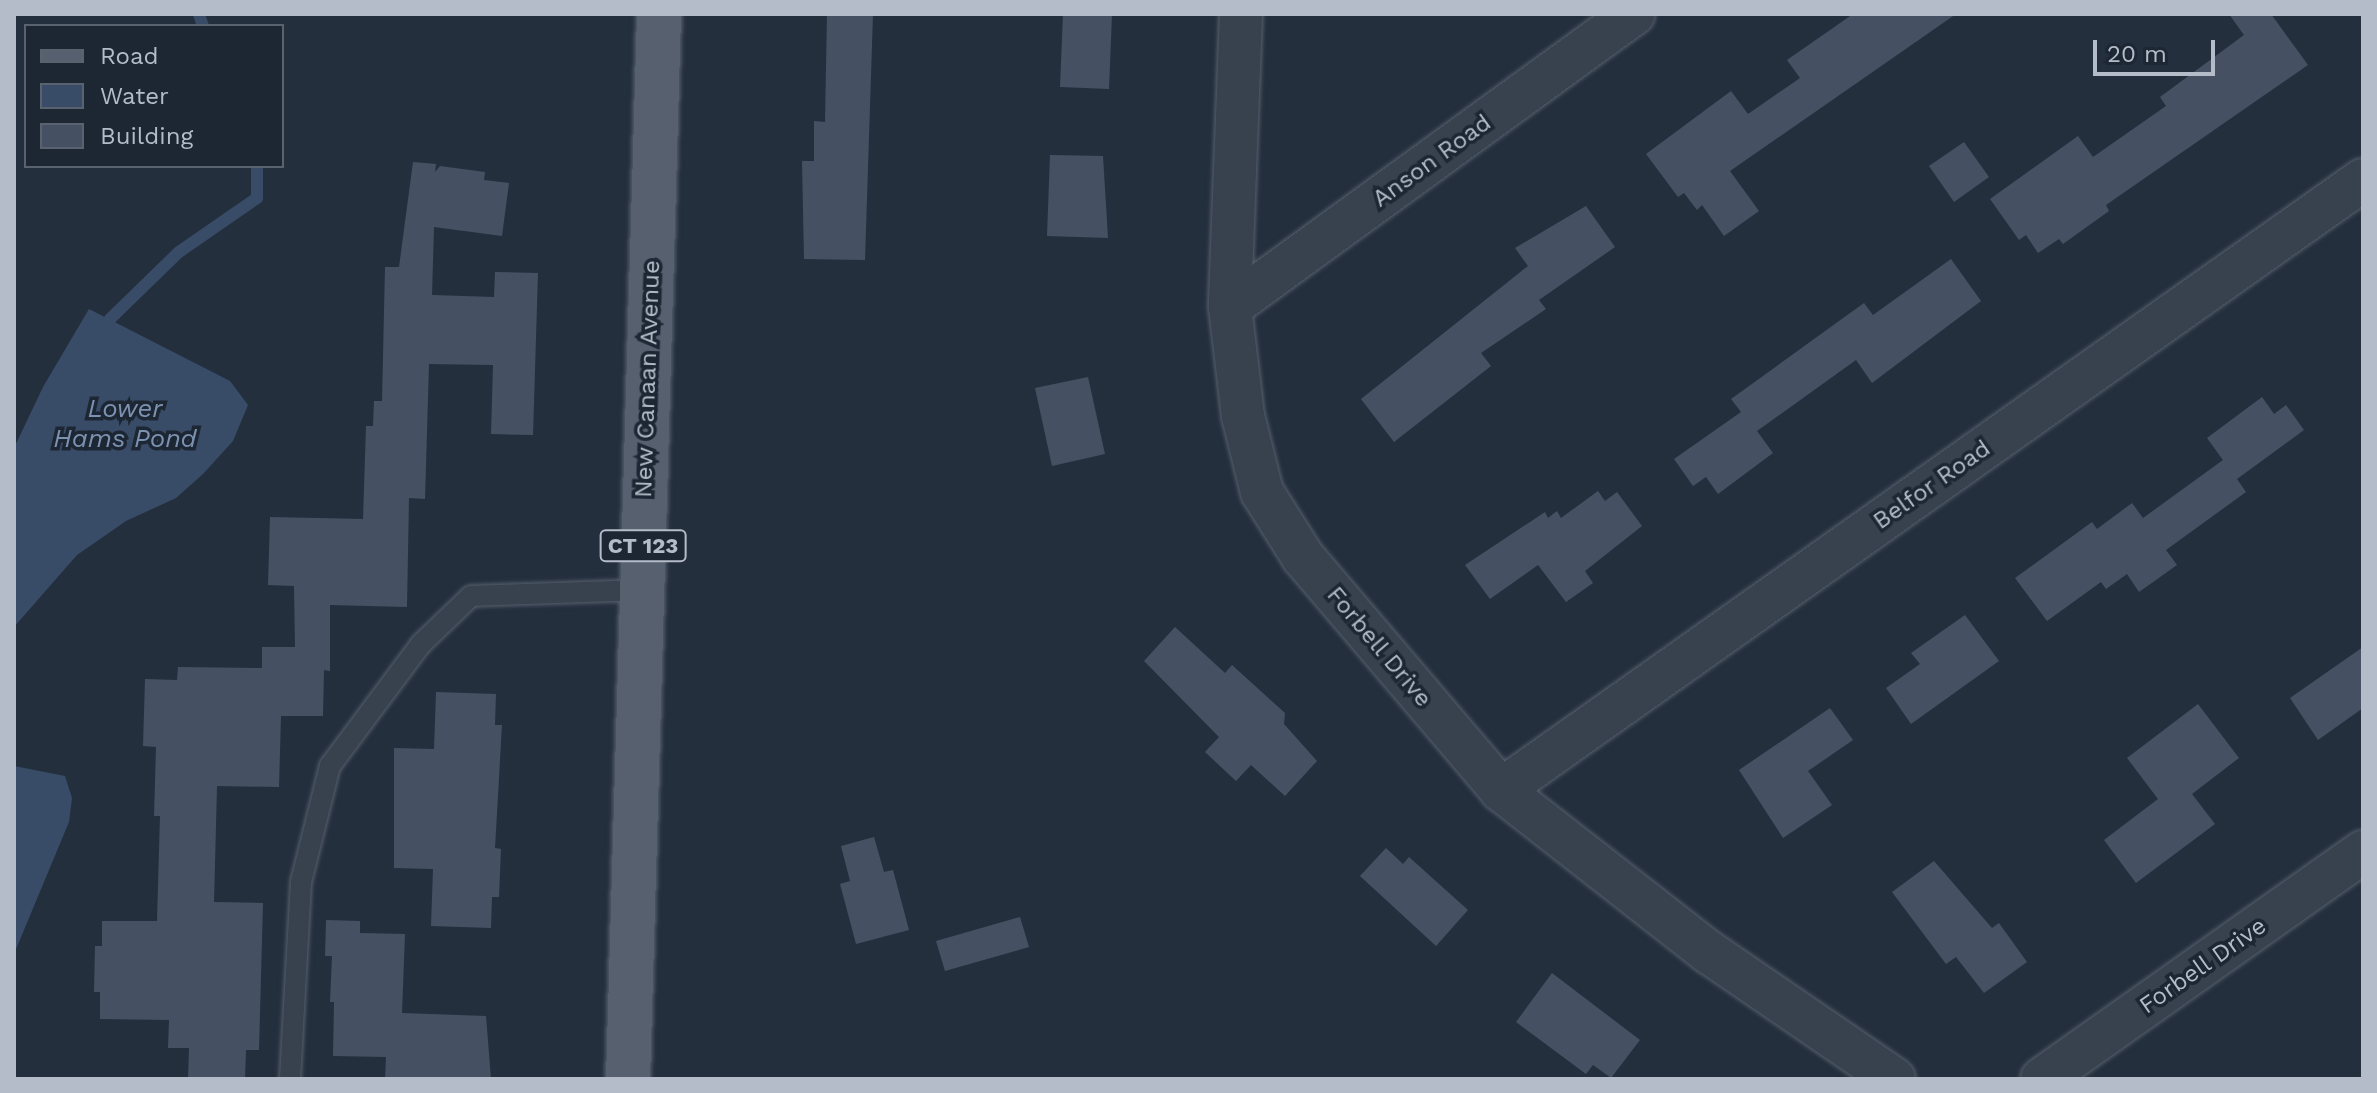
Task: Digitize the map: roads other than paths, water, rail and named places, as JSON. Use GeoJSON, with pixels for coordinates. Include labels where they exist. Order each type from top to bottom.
{"type":"FeatureCollection","features":[{"type":"Feature","properties":{"kind":"main road","name":"New Canaan Avenue"},"geometry":{"type":"LineString","coordinates":[[628,1079],[659,14]]}},
{"type":"Feature","properties":{"kind":"street","name":"Forbell Drive"},"geometry":{"type":"LineString","coordinates":[[1241,14],[1230,307],[1243,416],[1262,492],[1303,557],[1501,790],[1710,953],[1894,1079]]}},
{"type":"Feature","properties":{"kind":"street","name":"Anson Road"},"geometry":{"type":"LineString","coordinates":[[1230,307],[1634,14]]}},
{"type":"Feature","properties":{"kind":"street","name":"Belfor Road"},"geometry":{"type":"LineString","coordinates":[[1501,790],[2363,180]]}},
{"type":"Feature","properties":{"kind":"street","name":"Forbell Drive"},"geometry":{"type":"LineString","coordinates":[[2042,1079],[2363,852]]}},
{"type":"Feature","properties":{"kind":"lane"},"geometry":{"type":"LineString","coordinates":[[290,1079],[301,882],[330,766],[421,644],[471,596],[641,590]]}},
{"type":"Feature","properties":{"kind":"water","name":"Lower Hams Pond"},"geometry":{"type":"Polygon","coordinates":[[[89,309],[230,381],[248,405],[233,441],[203,474],[176,498],[126,521],[77,555],[14,627],[14,448],[43,387],[89,309]]]}},
{"type":"Feature","properties":{"kind":"water"},"geometry":{"type":"Polygon","coordinates":[[[14,766],[65,776],[72,798],[69,822],[14,954],[14,766]]]}},
{"type":"Feature","properties":{"kind":"waterway"},"geometry":{"type":"LineString","coordinates":[[199,14],[202,24]]}},
{"type":"Feature","properties":{"kind":"waterway"},"geometry":{"type":"LineString","coordinates":[[103,333],[110,319],[179,252],[257,198],[257,168]]}}]}
